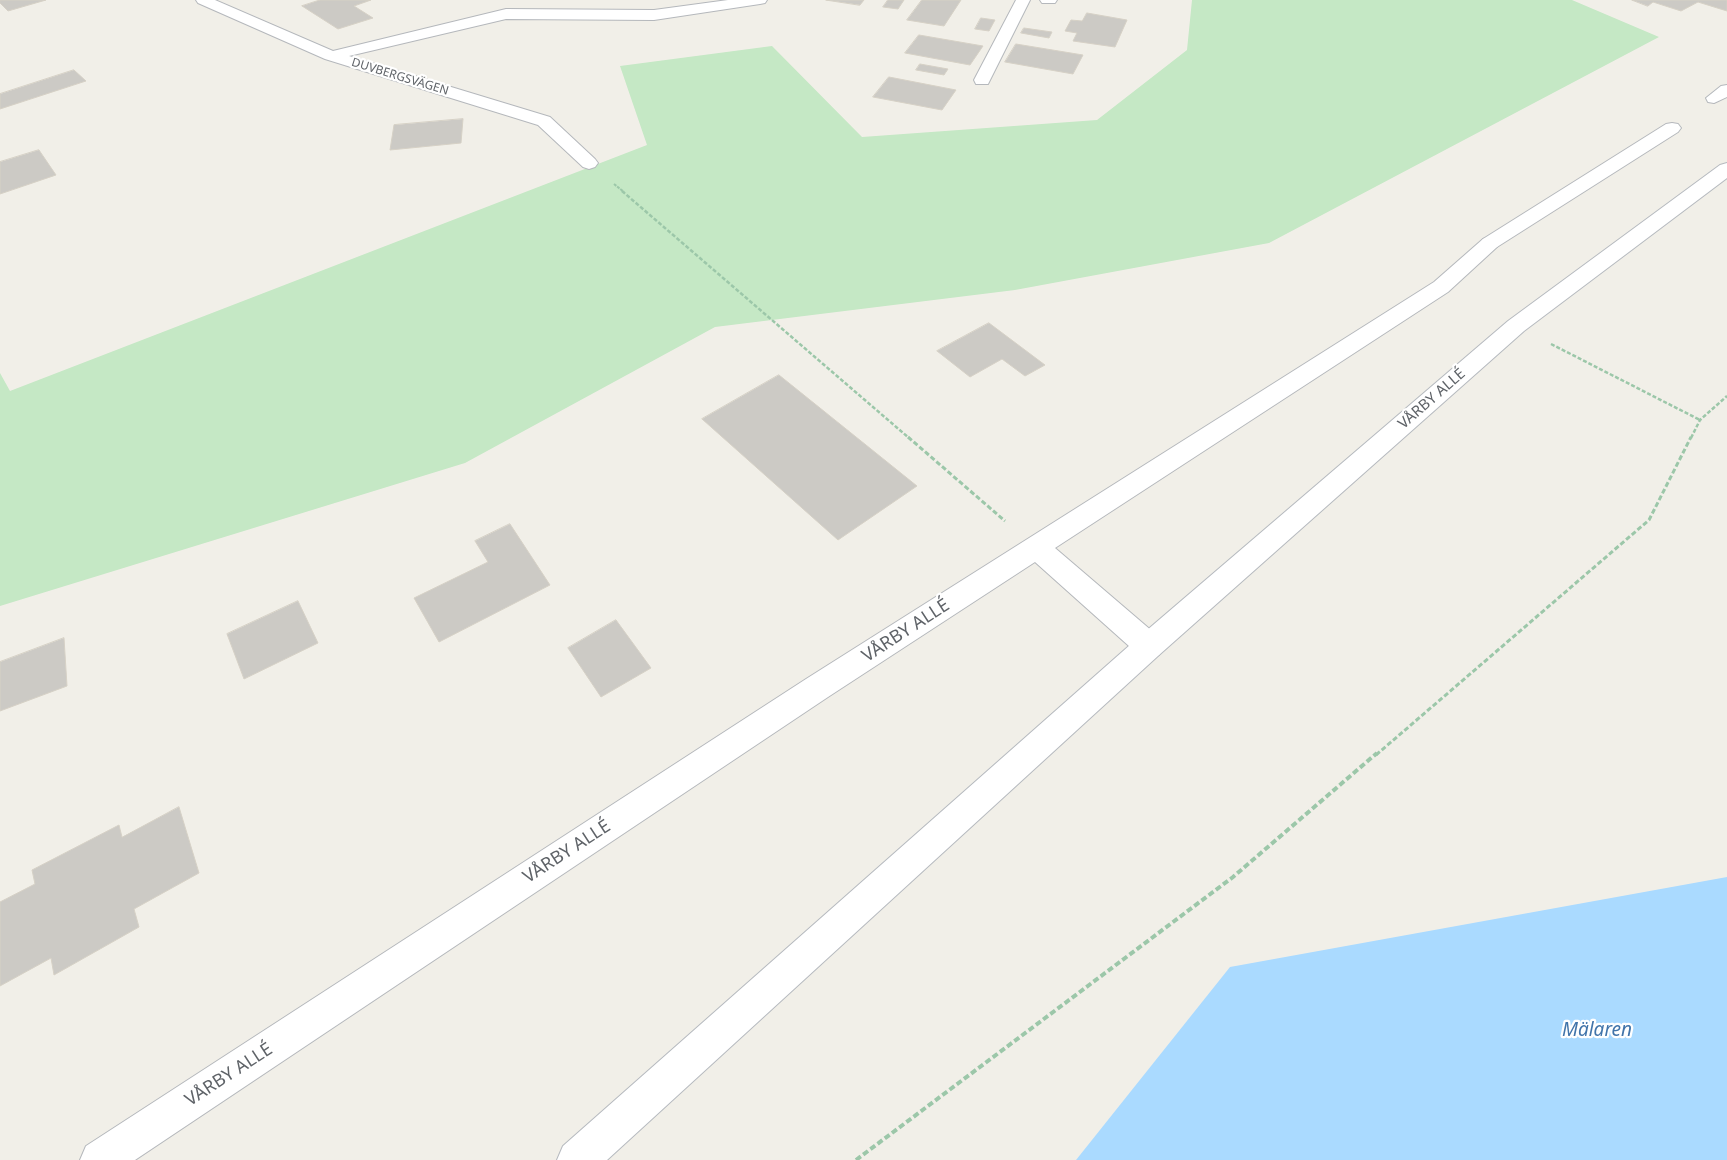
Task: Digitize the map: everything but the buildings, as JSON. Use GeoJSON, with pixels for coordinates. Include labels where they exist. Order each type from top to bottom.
{"type":"FeatureCollection","features":[{"type":"Feature","properties":{"kind":"street","name":"DUVBERGSVÄGEN"},"geometry":{"type":"LineString","coordinates":[[203,0],[331,56],[544,121],[589,163]]}},
{"type":"Feature","properties":{"kind":"street"},"geometry":{"type":"LineString","coordinates":[[331,56],[506,14],[654,15],[760,0]]}},
{"type":"Feature","properties":{"kind":"street"},"geometry":{"type":"LineString","coordinates":[[982,80],[1023,0]]}},
{"type":"Feature","properties":{"kind":"street","name":"VÅRBY ALLÉ"},"geometry":{"type":"LineString","coordinates":[[100,1160],[817,688],[1441,287],[1490,243],[1672,128]]}},
{"type":"Feature","properties":{"kind":"street","name":"VÅRBY ALLÉ"},"geometry":{"type":"LineString","coordinates":[[577,1160],[1149,646],[1516,326],[1727,169]]}},
{"type":"Feature","properties":{"kind":"street"},"geometry":{"type":"LineString","coordinates":[[1036,547],[1149,646]]}},
{"type":"Feature","properties":{"kind":"path"},"geometry":{"type":"LineString","coordinates":[[589,163],[1036,547]]}},
{"type":"Feature","properties":{"kind":"path"},"geometry":{"type":"LineString","coordinates":[[1516,326],[1700,420]]}},
{"type":"Feature","properties":{"kind":"path"},"geometry":{"type":"LineString","coordinates":[[856,1160],[1233,877],[1649,520],[1700,420],[1727,396]]}},
{"type":"Feature","properties":{"kind":"green space"},"geometry":{"type":"Polygon","coordinates":[[[1192,0],[1572,0],[1659,37],[1269,243],[1015,290],[715,327],[465,463],[0,606],[0,373],[10,391],[647,145],[620,66],[772,46],[862,137],[1097,120],[1187,50],[1192,0]]]}},
{"type":"Feature","properties":{"kind":"water","name":"Mälaren"},"geometry":{"type":"Polygon","coordinates":[[[1727,877],[1727,1160],[1076,1160],[1230,967],[1727,877]]]}}]}
